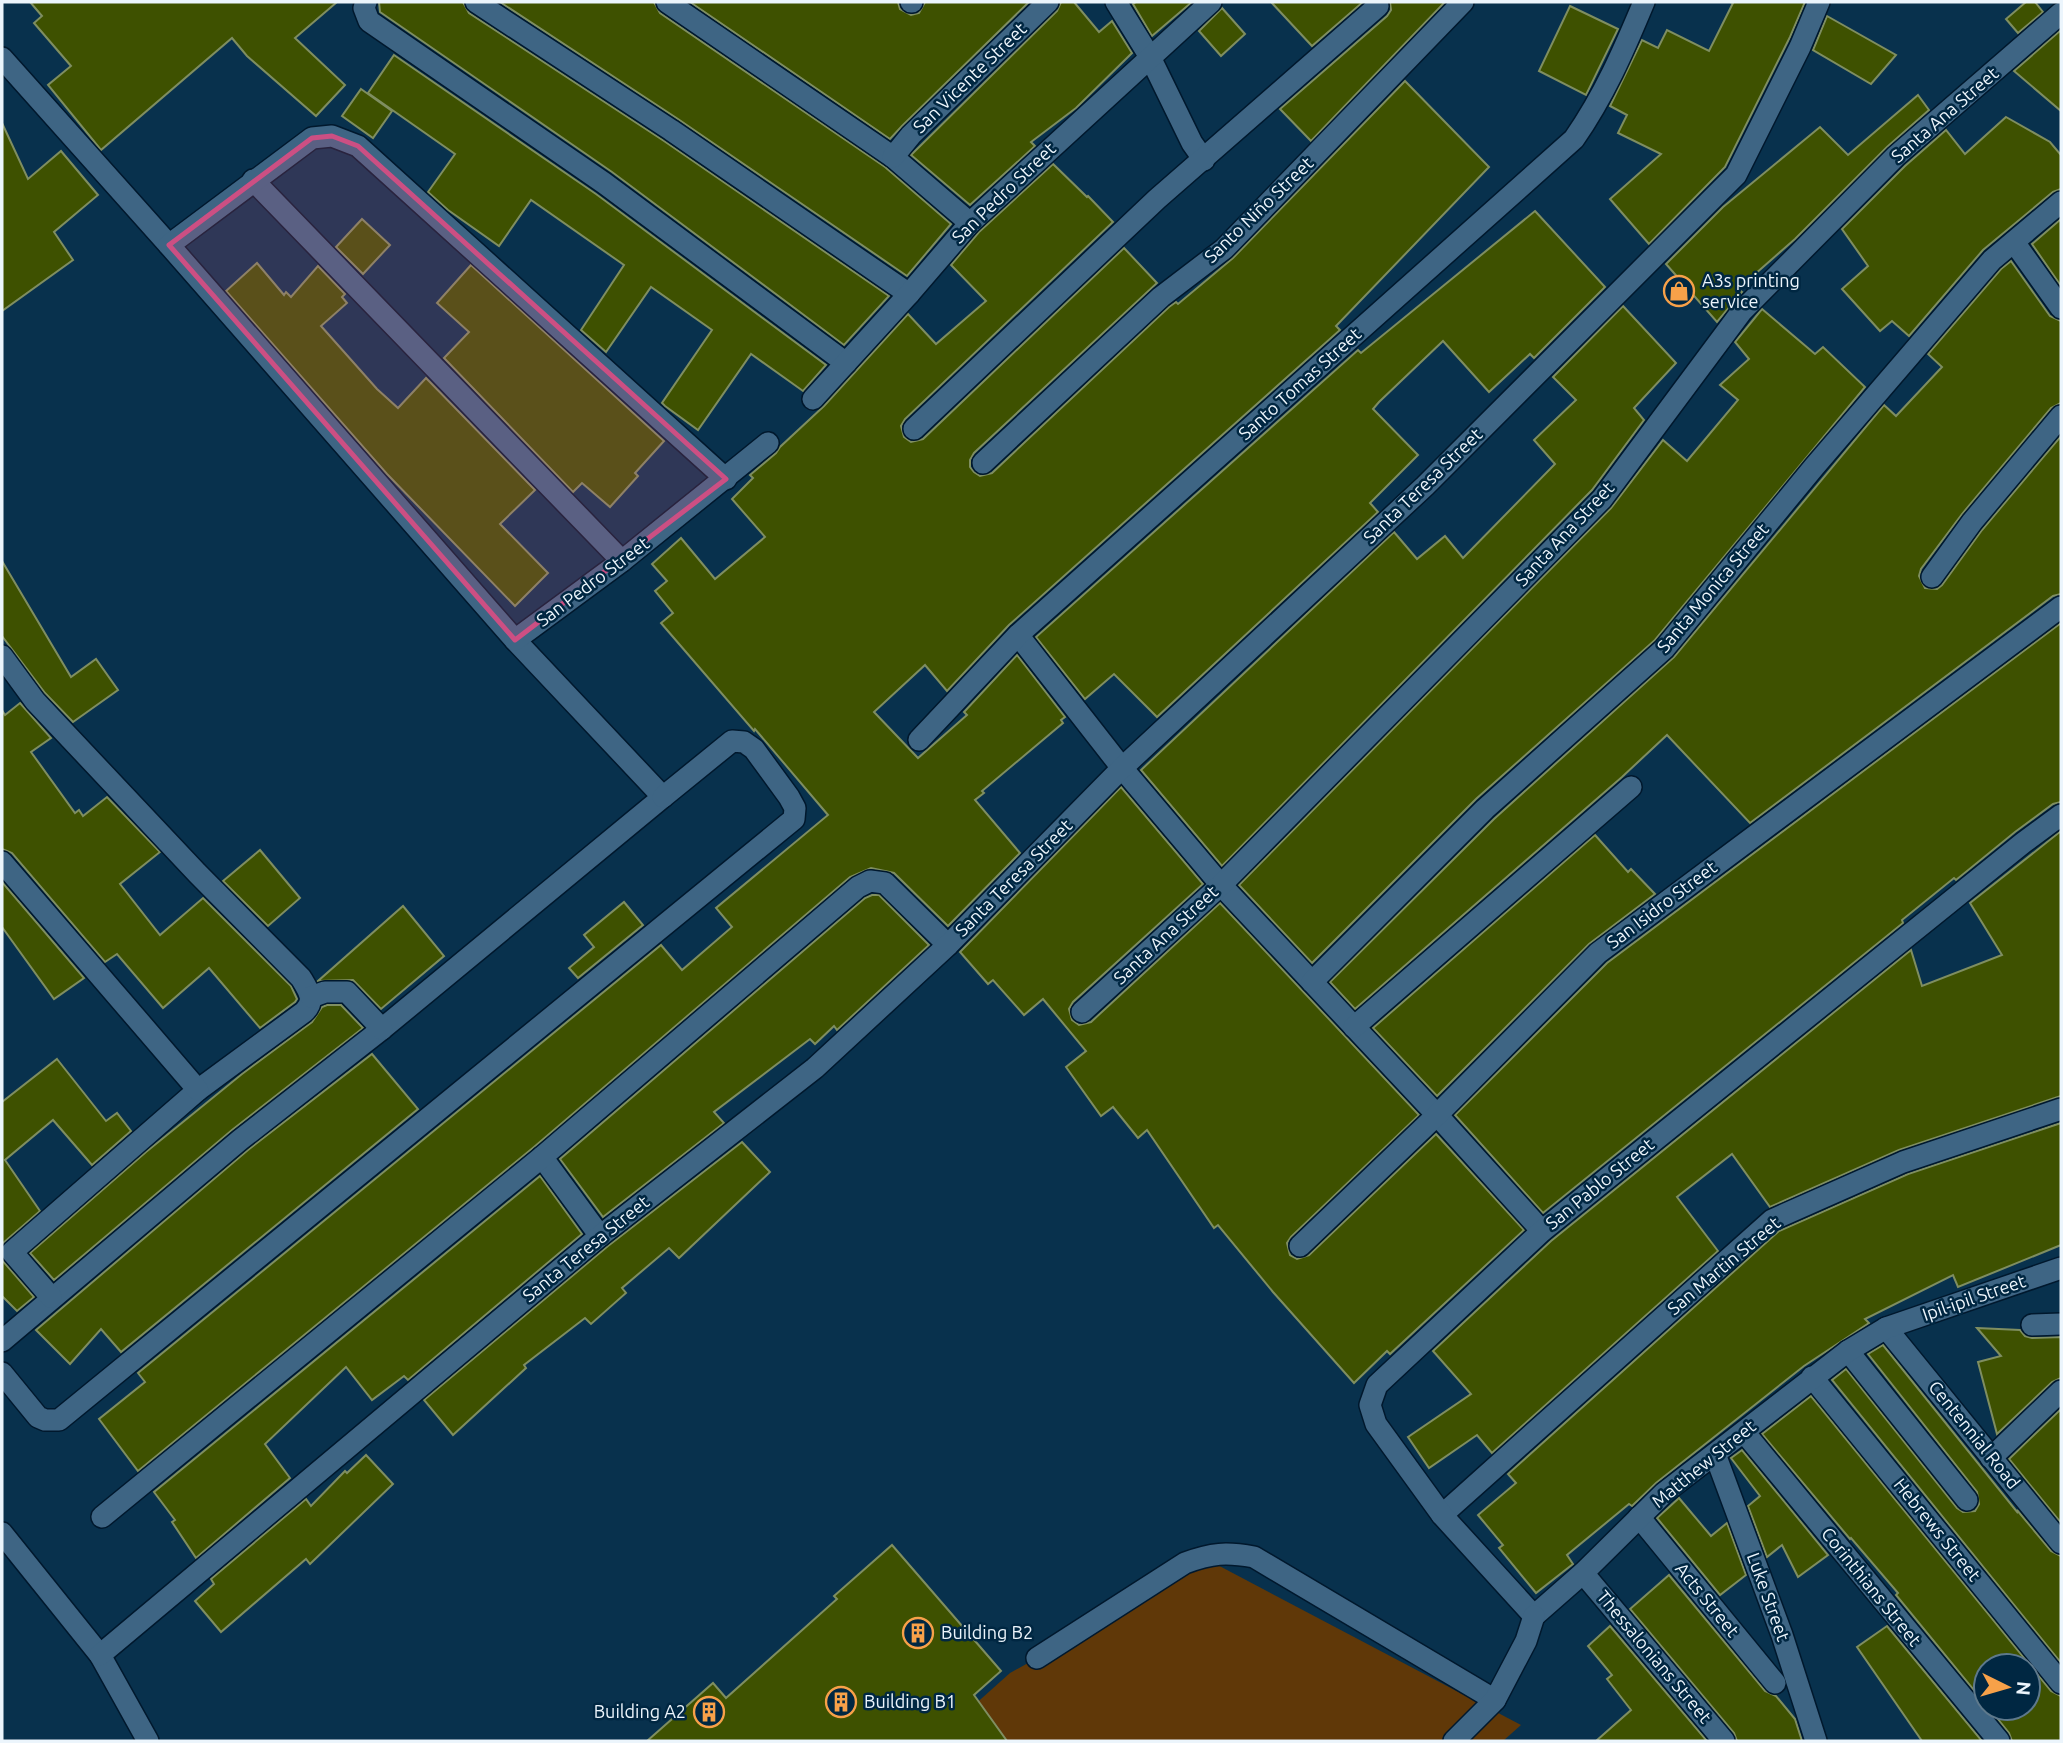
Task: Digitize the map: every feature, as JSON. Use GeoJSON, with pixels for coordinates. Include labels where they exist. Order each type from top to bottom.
{"type":"FeatureCollection","features":[{"type":"Feature","properties":{"kind":"street"},"geometry":{"type":"LineString","coordinates":[[366,2],[364,8],[369,21],[604,183],[846,363]]}},
{"type":"Feature","properties":{"kind":"street"},"geometry":{"type":"LineString","coordinates":[[476,2],[682,138],[909,294]]}},
{"type":"Feature","properties":{"kind":"street"},"geometry":{"type":"LineString","coordinates":[[667,2],[893,156],[970,223]]}},
{"type":"Feature","properties":{"kind":"street","name":"San Vicente Street"},"geometry":{"type":"LineString","coordinates":[[893,156],[911,135],[1048,2]]}},
{"type":"Feature","properties":{"kind":"street"},"geometry":{"type":"LineString","coordinates":[[1116,2],[1150,57],[1192,143],[1204,160]]}},
{"type":"Feature","properties":{"kind":"street","name":"San Pedro Street"},"geometry":{"type":"LineString","coordinates":[[813,399],[970,223],[1210,2]]}},
{"type":"Feature","properties":{"kind":"street","name":"Santo Niño Street"},"geometry":{"type":"LineString","coordinates":[[983,463],[1161,297],[1224,249],[1463,2]]}},
{"type":"Feature","properties":{"kind":"street","name":"Santo Tomas Street"},"geometry":{"type":"LineString","coordinates":[[919,740],[1018,635],[1574,139],[1595,109],[1614,74],[1644,2]]}},
{"type":"Feature","properties":{"kind":"street","name":"Santa Teresa Street"},"geometry":{"type":"LineString","coordinates":[[100,1655],[600,1236],[815,1068],[948,945],[1122,768],[1426,486],[1736,175],[1800,47],[1819,2]]}},
{"type":"Feature","properties":{"kind":"street"},"geometry":{"type":"LineString","coordinates":[[914,429],[1157,199],[1378,6]]}},
{"type":"Feature","properties":{"kind":"street","name":"Santa Ana Street"},"geometry":{"type":"LineString","coordinates":[[1082,1012],[1221,885],[1602,499],[1742,311],[1896,156],[2061,13]]}},
{"type":"Feature","properties":{"kind":"street"},"geometry":{"type":"LineString","coordinates":[[2,58],[515,640],[663,797]]}},
{"type":"Feature","properties":{"kind":"street"},"geometry":{"type":"LineString","coordinates":[[169,245],[312,138],[332,135],[358,146],[726,479]]}},
{"type":"Feature","properties":{"kind":"street"},"geometry":{"type":"LineString","coordinates":[[253,180],[622,561]]}},
{"type":"Feature","properties":{"kind":"street","name":"Santa Monica Street"},"geometry":{"type":"LineString","coordinates":[[1312,982],[1485,809],[1664,649],[1814,467],[1992,260],[2061,202]]}},
{"type":"Feature","properties":{"kind":"street"},"geometry":{"type":"LineString","coordinates":[[2014,242],[2061,308]]}},
{"type":"Feature","properties":{"kind":"street"},"geometry":{"type":"LineString","coordinates":[[1932,577],[1972,523],[2061,416]]}},
{"type":"Feature","properties":{"kind":"street","name":"San Pedro Street"},"geometry":{"type":"LineString","coordinates":[[515,640],[622,561],[768,443]]}},
{"type":"Feature","properties":{"kind":"street","name":"San Isidro Street"},"geometry":{"type":"LineString","coordinates":[[1300,1246],[1437,1115],[1598,953],[2061,607]]}},
{"type":"Feature","properties":{"kind":"street"},"geometry":{"type":"LineString","coordinates":[[1018,635],[1122,768],[1221,885],[1542,1231]]}},
{"type":"Feature","properties":{"kind":"street"},"geometry":{"type":"LineString","coordinates":[[2,656],[35,701],[197,873],[301,978],[311,997],[310,1007],[304,1012],[198,1090],[7,1245],[51,1297]]}},
{"type":"Feature","properties":{"kind":"street"},"geometry":{"type":"LineString","coordinates":[[2,1341],[240,1140],[382,1029],[732,741],[744,741],[754,748],[789,797],[795,808],[794,819],[59,1420],[38,1417],[2,1373]]}},
{"type":"Feature","properties":{"kind":"street"},"geometry":{"type":"LineString","coordinates":[[1354,1027],[1631,787]]}},
{"type":"Feature","properties":{"kind":"street","name":"San Pablo Street"},"geometry":{"type":"LineString","coordinates":[[1534,1616],[1442,1515],[1377,1424],[1370,1405],[1377,1385],[1542,1231],[2061,815]]}},
{"type":"Feature","properties":{"kind":"street"},"geometry":{"type":"LineString","coordinates":[[2,862],[198,1090]]}},
{"type":"Feature","properties":{"kind":"street"},"geometry":{"type":"LineString","coordinates":[[102,1517],[542,1157],[858,887],[870,881],[884,883],[948,945]]}},
{"type":"Feature","properties":{"kind":"street"},"geometry":{"type":"LineString","coordinates":[[311,997],[325,992],[347,992],[382,1029]]}},
{"type":"Feature","properties":{"kind":"street","name":"San Martin Street"},"geometry":{"type":"LineString","coordinates":[[1442,1515],[1772,1220],[1903,1162],[2061,1109]]}},
{"type":"Feature","properties":{"kind":"street"},"geometry":{"type":"LineString","coordinates":[[542,1157],[600,1236]]}},
{"type":"Feature","properties":{"kind":"street","name":"Ipil-ipil Street"},"geometry":{"type":"LineString","coordinates":[[1886,1328],[2061,1268]]}},
{"type":"Feature","properties":{"kind":"street"},"geometry":{"type":"LineString","coordinates":[[2032,1325],[2061,1324]]}},
{"type":"Feature","properties":{"kind":"street","name":"Matthew Street"},"geometry":{"type":"LineString","coordinates":[[1534,1616],[1583,1573],[1664,1493],[1812,1377],[1886,1328]]}},
{"type":"Feature","properties":{"kind":"street","name":"Centennial Road"},"geometry":{"type":"LineString","coordinates":[[1886,1328],[1991,1458],[2058,1531]]}},
{"type":"Feature","properties":{"kind":"street"},"geometry":{"type":"LineString","coordinates":[[1848,1351],[1967,1500]]}},
{"type":"Feature","properties":{"kind":"street","name":"Hebrews Street"},"geometry":{"type":"LineString","coordinates":[[1812,1377],[2061,1683]]}},
{"type":"Feature","properties":{"kind":"street"},"geometry":{"type":"LineString","coordinates":[[1991,1458],[2061,1391]]}},
{"type":"Feature","properties":{"kind":"street","name":"Corinthians Street"},"geometry":{"type":"LineString","coordinates":[[1744,1432],[1999,1741]]}},
{"type":"Feature","properties":{"kind":"street","name":"Luke Street"},"geometry":{"type":"LineString","coordinates":[[1715,1454],[1782,1635],[1816,1741]]}},
{"type":"Feature","properties":{"kind":"street","name":"Acts Street"},"geometry":{"type":"LineString","coordinates":[[1639,1517],[1775,1683]]}},
{"type":"Feature","properties":{"kind":"street"},"geometry":{"type":"LineString","coordinates":[[2,1533],[100,1655],[148,1741]]}},
{"type":"Feature","properties":{"kind":"street"},"geometry":{"type":"LineString","coordinates":[[1037,1658],[1185,1563],[1209,1554],[1229,1553],[1254,1557],[1495,1700]]}},
{"type":"Feature","properties":{"kind":"street","name":"Thessalonians Street"},"geometry":{"type":"LineString","coordinates":[[1583,1573],[1724,1741]]}},
{"type":"Feature","properties":{"kind":"street"},"geometry":{"type":"LineString","coordinates":[[1454,1741],[1495,1700],[1527,1641],[1534,1616]]}},
{"type":"Feature","properties":{"kind":"highlighted area"},"geometry":{"type":"Polygon","coordinates":[[[332,136],[358,146],[726,479],[515,640],[169,245],[312,138],[332,136]]]}},
{"type":"Feature","properties":{"kind":"shaded area"},"geometry":{"type":"Polygon","coordinates":[[[1210,1561],[1521,1725],[1503,1741],[934,1741],[1010,1673],[1210,1561]]]}},
{"type":"Feature","properties":{"kind":"building"},"geometry":{"type":"Polygon","coordinates":[[[30,2],[337,2],[295,38],[345,85],[316,116],[247,56],[232,38],[101,150],[48,85],[71,66],[34,23],[42,16],[30,2]]]}},
{"type":"Feature","properties":{"kind":"building"},"geometry":{"type":"Polygon","coordinates":[[[379,2],[463,2],[469,13],[664,141],[889,296],[844,345],[612,172],[380,12],[379,2]]]}},
{"type":"Feature","properties":{"kind":"building"},"geometry":{"type":"Polygon","coordinates":[[[500,2],[654,2],[660,13],[885,167],[951,224],[907,276],[678,119],[500,2]]]}},
{"type":"Feature","properties":{"kind":"building"},"geometry":{"type":"Polygon","coordinates":[[[690,2],[898,2],[900,9],[911,15],[919,13],[925,2],[1029,2],[890,139],[690,2]]]}},
{"type":"Feature","properties":{"kind":"building"},"geometry":{"type":"Polygon","coordinates":[[[1061,2],[1074,2],[1099,32],[1112,21],[1132,53],[1076,108],[1031,142],[1035,146],[970,205],[911,155],[1057,11],[1061,2]]]}},
{"type":"Feature","properties":{"kind":"building"},"geometry":{"type":"Polygon","coordinates":[[[1192,2],[1152,36],[1133,4],[1192,2]]]}},
{"type":"Feature","properties":{"kind":"building"},"geometry":{"type":"Polygon","coordinates":[[[1271,2],[1363,2],[1312,46],[1271,2]]]}},
{"type":"Feature","properties":{"kind":"building"},"geometry":{"type":"Polygon","coordinates":[[[1390,2],[1445,2],[1311,141],[1280,109],[1387,16],[1391,10],[1390,2]]]}},
{"type":"Feature","properties":{"kind":"building"},"geometry":{"type":"Polygon","coordinates":[[[1730,2],[1805,2],[1725,167],[1649,244],[1610,199],[1661,154],[1618,133],[1627,115],[1610,106],[1642,40],[1658,48],[1667,30],[1709,51],[1733,3],[1730,2]]]}},
{"type":"Feature","properties":{"kind":"building"},"geometry":{"type":"Polygon","coordinates":[[[2026,2],[2035,2],[2043,12],[2018,33],[2006,19],[2026,2]]]}},
{"type":"Feature","properties":{"kind":"building"},"geometry":{"type":"Polygon","coordinates":[[[1570,6],[1618,29],[1586,95],[1539,71],[1570,6]]]}},
{"type":"Feature","properties":{"kind":"building"},"geometry":{"type":"Polygon","coordinates":[[[1222,8],[1245,34],[1221,56],[1199,31],[1222,8]]]}},
{"type":"Feature","properties":{"kind":"building"},"geometry":{"type":"Polygon","coordinates":[[[1827,16],[1896,55],[1871,84],[1813,50],[1827,16]]]}},
{"type":"Feature","properties":{"kind":"building"},"geometry":{"type":"Polygon","coordinates":[[[2061,30],[2061,111],[2014,71],[2061,30]]]}},
{"type":"Feature","properties":{"kind":"building"},"geometry":{"type":"Polygon","coordinates":[[[394,55],[596,194],[826,365],[803,391],[751,354],[698,430],[662,403],[712,330],[651,287],[606,352],[581,330],[624,265],[531,200],[499,246],[448,210],[428,192],[455,154],[368,93],[394,55]]]}},
{"type":"Feature","properties":{"kind":"building"},"geometry":{"type":"Polygon","coordinates":[[[1405,81],[1489,167],[1336,326],[1340,330],[1009,625],[947,691],[925,665],[874,712],[918,758],[967,715],[964,712],[1017,655],[1065,717],[1061,720],[1063,723],[982,791],[984,793],[975,800],[1020,853],[948,926],[894,873],[871,868],[850,877],[534,1147],[138,1471],[99,1419],[145,1382],[138,1373],[661,945],[682,970],[732,927],[716,908],[828,815],[661,623],[673,613],[655,591],[667,581],[652,564],[681,538],[715,579],[765,537],[732,499],[753,478],[750,475],[824,406],[908,314],[936,344],[986,301],[951,265],[979,232],[1053,164],[1113,222],[905,419],[901,426],[904,437],[911,442],[923,439],[1124,248],[1157,283],[974,453],[970,467],[980,476],[992,473],[1169,307],[1176,302],[1178,304],[1233,258],[1405,81]]]}},
{"type":"Feature","properties":{"kind":"building"},"geometry":{"type":"Polygon","coordinates":[[[361,89],[392,111],[373,138],[342,116],[361,89]]]}},
{"type":"Feature","properties":{"kind":"building"},"geometry":{"type":"Polygon","coordinates":[[[1918,95],[1929,110],[1887,147],[1795,239],[1738,289],[1742,292],[1717,322],[1666,264],[1723,207],[1820,127],[1848,155],[1918,95]]]}},
{"type":"Feature","properties":{"kind":"building"},"geometry":{"type":"Polygon","coordinates":[[[2006,117],[2050,142],[2061,155],[2061,189],[2053,192],[1983,250],[1909,336],[1892,321],[1880,331],[1842,289],[1868,266],[1842,229],[1905,166],[1946,130],[1965,154],[2006,117]]]}},
{"type":"Feature","properties":{"kind":"building"},"geometry":{"type":"Polygon","coordinates":[[[2,123],[28,179],[61,151],[98,195],[54,232],[73,260],[2,311],[2,123]]]}},
{"type":"Feature","properties":{"kind":"building"},"geometry":{"type":"Polygon","coordinates":[[[1535,211],[1605,287],[1534,358],[1530,354],[1489,392],[1443,341],[1379,402],[1373,409],[1418,455],[1370,503],[1378,512],[1157,717],[1114,674],[1085,699],[1036,637],[1358,350],[1361,353],[1535,211]]]}},
{"type":"Feature","properties":{"kind":"building"},"geometry":{"type":"Polygon","coordinates":[[[362,219],[390,245],[363,274],[336,247],[362,219]]]}},
{"type":"Feature","properties":{"kind":"building"},"geometry":{"type":"Polygon","coordinates":[[[2061,219],[2061,286],[2032,244],[2061,219]]]}},
{"type":"Feature","properties":{"kind":"building"},"geometry":{"type":"Polygon","coordinates":[[[2011,261],[2050,316],[2061,321],[2061,403],[2051,408],[1962,514],[1921,569],[1919,576],[1925,588],[1937,589],[1942,585],[1982,530],[2061,436],[2061,594],[2053,596],[1750,823],[1667,735],[1355,1009],[1330,982],[1494,819],[1674,657],[1884,405],[1896,416],[1942,367],[1928,354],[2001,269],[2011,261]]]}},
{"type":"Feature","properties":{"kind":"building"},"geometry":{"type":"Polygon","coordinates":[[[257,263],[284,295],[286,292],[291,297],[318,266],[345,294],[342,297],[347,303],[321,326],[377,389],[398,408],[426,378],[535,490],[500,524],[548,573],[515,606],[387,474],[226,291],[257,263]]]}},
{"type":"Feature","properties":{"kind":"building"},"geometry":{"type":"Polygon","coordinates":[[[471,265],[664,441],[635,473],[638,476],[610,507],[582,483],[573,492],[444,358],[469,332],[437,303],[471,265]]]}},
{"type":"Feature","properties":{"kind":"building"},"geometry":{"type":"Polygon","coordinates":[[[1623,306],[1676,363],[1634,408],[1644,420],[1592,490],[1222,866],[1141,770],[1394,532],[1417,559],[1445,536],[1463,558],[1555,464],[1534,440],[1576,400],[1553,377],[1623,306]]]}},
{"type":"Feature","properties":{"kind":"building"},"geometry":{"type":"Polygon","coordinates":[[[1762,309],[1815,354],[1823,347],[1865,387],[1655,640],[1476,799],[1312,963],[1239,885],[1611,508],[1663,440],[1687,461],[1738,400],[1720,385],[1749,359],[1735,342],[1762,309]]]}},
{"type":"Feature","properties":{"kind":"building"},"geometry":{"type":"Polygon","coordinates":[[[2,561],[71,677],[96,659],[118,690],[73,722],[45,693],[2,636],[2,561]]]}},
{"type":"Feature","properties":{"kind":"building"},"geometry":{"type":"Polygon","coordinates":[[[2061,623],[2061,802],[2053,804],[1956,880],[1954,878],[1902,920],[1903,923],[1543,1213],[1455,1115],[1607,963],[2061,623]]]}},
{"type":"Feature","properties":{"kind":"building"},"geometry":{"type":"Polygon","coordinates":[[[20,703],[51,738],[31,752],[75,813],[79,810],[83,816],[107,797],[160,852],[120,884],[160,935],[203,898],[291,986],[297,999],[295,1002],[260,1028],[209,968],[163,1008],[117,954],[105,962],[12,853],[2,849],[2,710],[5,715],[20,703]]]}},
{"type":"Feature","properties":{"kind":"building"},"geometry":{"type":"Polygon","coordinates":[[[1121,787],[1203,884],[1073,1002],[1069,1009],[1072,1020],[1079,1025],[1091,1022],[1220,903],[1419,1115],[1291,1237],[1287,1243],[1290,1255],[1297,1259],[1309,1255],[1436,1134],[1524,1230],[1390,1354],[1387,1351],[1354,1383],[1218,1225],[1214,1228],[1147,1130],[1138,1138],[1113,1107],[1101,1116],[1066,1067],[1086,1051],[1043,999],[1024,1015],[993,980],[988,984],[960,952],[1121,787]]]}},
{"type":"Feature","properties":{"kind":"building"},"geometry":{"type":"Polygon","coordinates":[[[2061,831],[2061,1096],[1899,1150],[1770,1207],[1732,1154],[1677,1197],[1718,1251],[1492,1453],[1477,1435],[1429,1468],[1408,1437],[1471,1394],[1433,1351],[1551,1241],[1911,950],[1922,986],[2002,955],[1970,903],[2061,831]]]}},
{"type":"Feature","properties":{"kind":"building"},"geometry":{"type":"Polygon","coordinates":[[[1595,835],[1628,872],[1631,869],[1655,894],[1589,944],[1437,1096],[1373,1028],[1595,835]]]}},
{"type":"Feature","properties":{"kind":"building"},"geometry":{"type":"Polygon","coordinates":[[[260,850],[300,898],[268,926],[223,881],[260,850]]]}},
{"type":"Feature","properties":{"kind":"building"},"geometry":{"type":"Polygon","coordinates":[[[2,882],[84,978],[54,999],[2,927],[2,882]]]}},
{"type":"Feature","properties":{"kind":"building"},"geometry":{"type":"Polygon","coordinates":[[[879,895],[929,945],[837,1030],[834,1026],[815,1044],[810,1039],[714,1112],[724,1123],[603,1217],[560,1159],[865,898],[879,895]]]}},
{"type":"Feature","properties":{"kind":"building"},"geometry":{"type":"Polygon","coordinates":[[[624,902],[643,925],[578,978],[569,968],[594,947],[584,935],[624,902]]]}},
{"type":"Feature","properties":{"kind":"building"},"geometry":{"type":"Polygon","coordinates":[[[403,906],[444,956],[381,1009],[353,980],[318,981],[403,906]]]}},
{"type":"Feature","properties":{"kind":"building"},"geometry":{"type":"Polygon","coordinates":[[[341,1005],[363,1028],[232,1130],[54,1280],[30,1253],[146,1152],[242,1074],[312,1022],[322,1007],[341,1005]]]}},
{"type":"Feature","properties":{"kind":"building"},"geometry":{"type":"Polygon","coordinates":[[[372,1054],[418,1109],[121,1352],[101,1329],[70,1364],[36,1330],[248,1150],[372,1054]]]}},
{"type":"Feature","properties":{"kind":"building"},"geometry":{"type":"Polygon","coordinates":[[[57,1059],[106,1121],[117,1113],[131,1131],[92,1165],[53,1120],[5,1160],[40,1211],[2,1244],[2,1102],[57,1059]]]}},
{"type":"Feature","properties":{"kind":"building"},"geometry":{"type":"Polygon","coordinates":[[[2061,1123],[2061,1245],[1958,1287],[1953,1275],[1865,1319],[1869,1323],[1804,1366],[1656,1483],[1632,1506],[1629,1504],[1567,1555],[1573,1564],[1536,1593],[1499,1548],[1503,1545],[1478,1515],[1516,1483],[1508,1474],[1779,1231],[1908,1174],[2061,1123]]]}},
{"type":"Feature","properties":{"kind":"building"},"geometry":{"type":"Polygon","coordinates":[[[742,1142],[770,1172],[679,1258],[669,1248],[622,1288],[626,1293],[591,1324],[585,1318],[524,1365],[526,1368],[453,1435],[424,1400],[608,1246],[742,1142]]]}},
{"type":"Feature","properties":{"kind":"building"},"geometry":{"type":"Polygon","coordinates":[[[540,1176],[582,1234],[408,1380],[404,1376],[372,1400],[346,1367],[265,1444],[290,1478],[196,1558],[172,1522],[175,1520],[154,1492],[540,1176]]]}},
{"type":"Feature","properties":{"kind":"building"},"geometry":{"type":"Polygon","coordinates":[[[2,1260],[34,1297],[17,1311],[2,1296],[2,1260]]]}},
{"type":"Feature","properties":{"kind":"building"},"geometry":{"type":"Polygon","coordinates":[[[1977,1328],[2020,1330],[2025,1336],[2032,1338],[2061,1337],[2061,1378],[2052,1382],[1997,1434],[1978,1362],[2001,1356],[1977,1328]]]}},
{"type":"Feature","properties":{"kind":"building"},"geometry":{"type":"Polygon","coordinates":[[[1883,1345],[2018,1513],[2017,1510],[2051,1551],[2061,1556],[2061,1663],[1832,1380],[1846,1369],[1957,1508],[1963,1512],[1975,1511],[1979,1504],[1977,1492],[1868,1354],[1883,1345]]]}},
{"type":"Feature","properties":{"kind":"building"},"geometry":{"type":"Polygon","coordinates":[[[1811,1396],[2019,1652],[1972,1652],[1972,1688],[1896,1595],[1898,1593],[1762,1434],[1811,1396]]]}},
{"type":"Feature","properties":{"kind":"building"},"geometry":{"type":"Polygon","coordinates":[[[2061,1409],[2061,1523],[2009,1459],[2061,1409]]]}},
{"type":"Feature","properties":{"kind":"building"},"geometry":{"type":"Polygon","coordinates":[[[1742,1450],[1828,1555],[1798,1577],[1782,1545],[1767,1557],[1748,1506],[1760,1496],[1731,1458],[1742,1450]]]}},
{"type":"Feature","properties":{"kind":"building"},"geometry":{"type":"Polygon","coordinates":[[[366,1455],[393,1484],[310,1564],[306,1559],[221,1632],[195,1601],[214,1584],[211,1579],[306,1499],[311,1506],[345,1471],[347,1473],[366,1455]]]}},
{"type":"Feature","properties":{"kind":"building"},"geometry":{"type":"Polygon","coordinates":[[[1679,1498],[1711,1536],[1727,1523],[1746,1575],[1720,1595],[1657,1518],[1679,1498]]]}},
{"type":"Feature","properties":{"kind":"building"},"geometry":{"type":"Polygon","coordinates":[[[892,1545],[1001,1671],[974,1695],[1007,1741],[647,1741],[713,1683],[726,1698],[837,1599],[834,1596],[892,1545]]]}},
{"type":"Feature","properties":{"kind":"building"},"geometry":{"type":"Polygon","coordinates":[[[1669,1575],[1765,1691],[1776,1696],[1795,1719],[1802,1741],[1737,1741],[1734,1733],[1630,1609],[1669,1575]]]}},
{"type":"Feature","properties":{"kind":"building"},"geometry":{"type":"Polygon","coordinates":[[[1610,1626],[1707,1741],[1596,1741],[1631,1710],[1607,1679],[1612,1675],[1588,1646],[1610,1626]]]}},
{"type":"Feature","properties":{"kind":"building"},"geometry":{"type":"Polygon","coordinates":[[[1887,1626],[1982,1741],[1922,1741],[1857,1647],[1887,1626]]]}},
{"type":"Feature","properties":{"kind":"building"},"geometry":{"type":"Polygon","coordinates":[[[2042,1680],[2051,1691],[2061,1696],[2061,1741],[2012,1741],[2000,1722],[2042,1722],[2042,1680]]]}},
{"type":"Feature","properties":{"kind":"place","name":"A3s printing service"},"geometry":{"type":"Point","coordinates":[1679,291]}},
{"type":"Feature","properties":{"kind":"place","name":"Building B2"},"geometry":{"type":"Point","coordinates":[918,1633]}},
{"type":"Feature","properties":{"kind":"place","name":"Building B1"},"geometry":{"type":"Point","coordinates":[841,1702]}},
{"type":"Feature","properties":{"kind":"place","name":"Building A2"},"geometry":{"type":"Point","coordinates":[709,1712]}}]}
